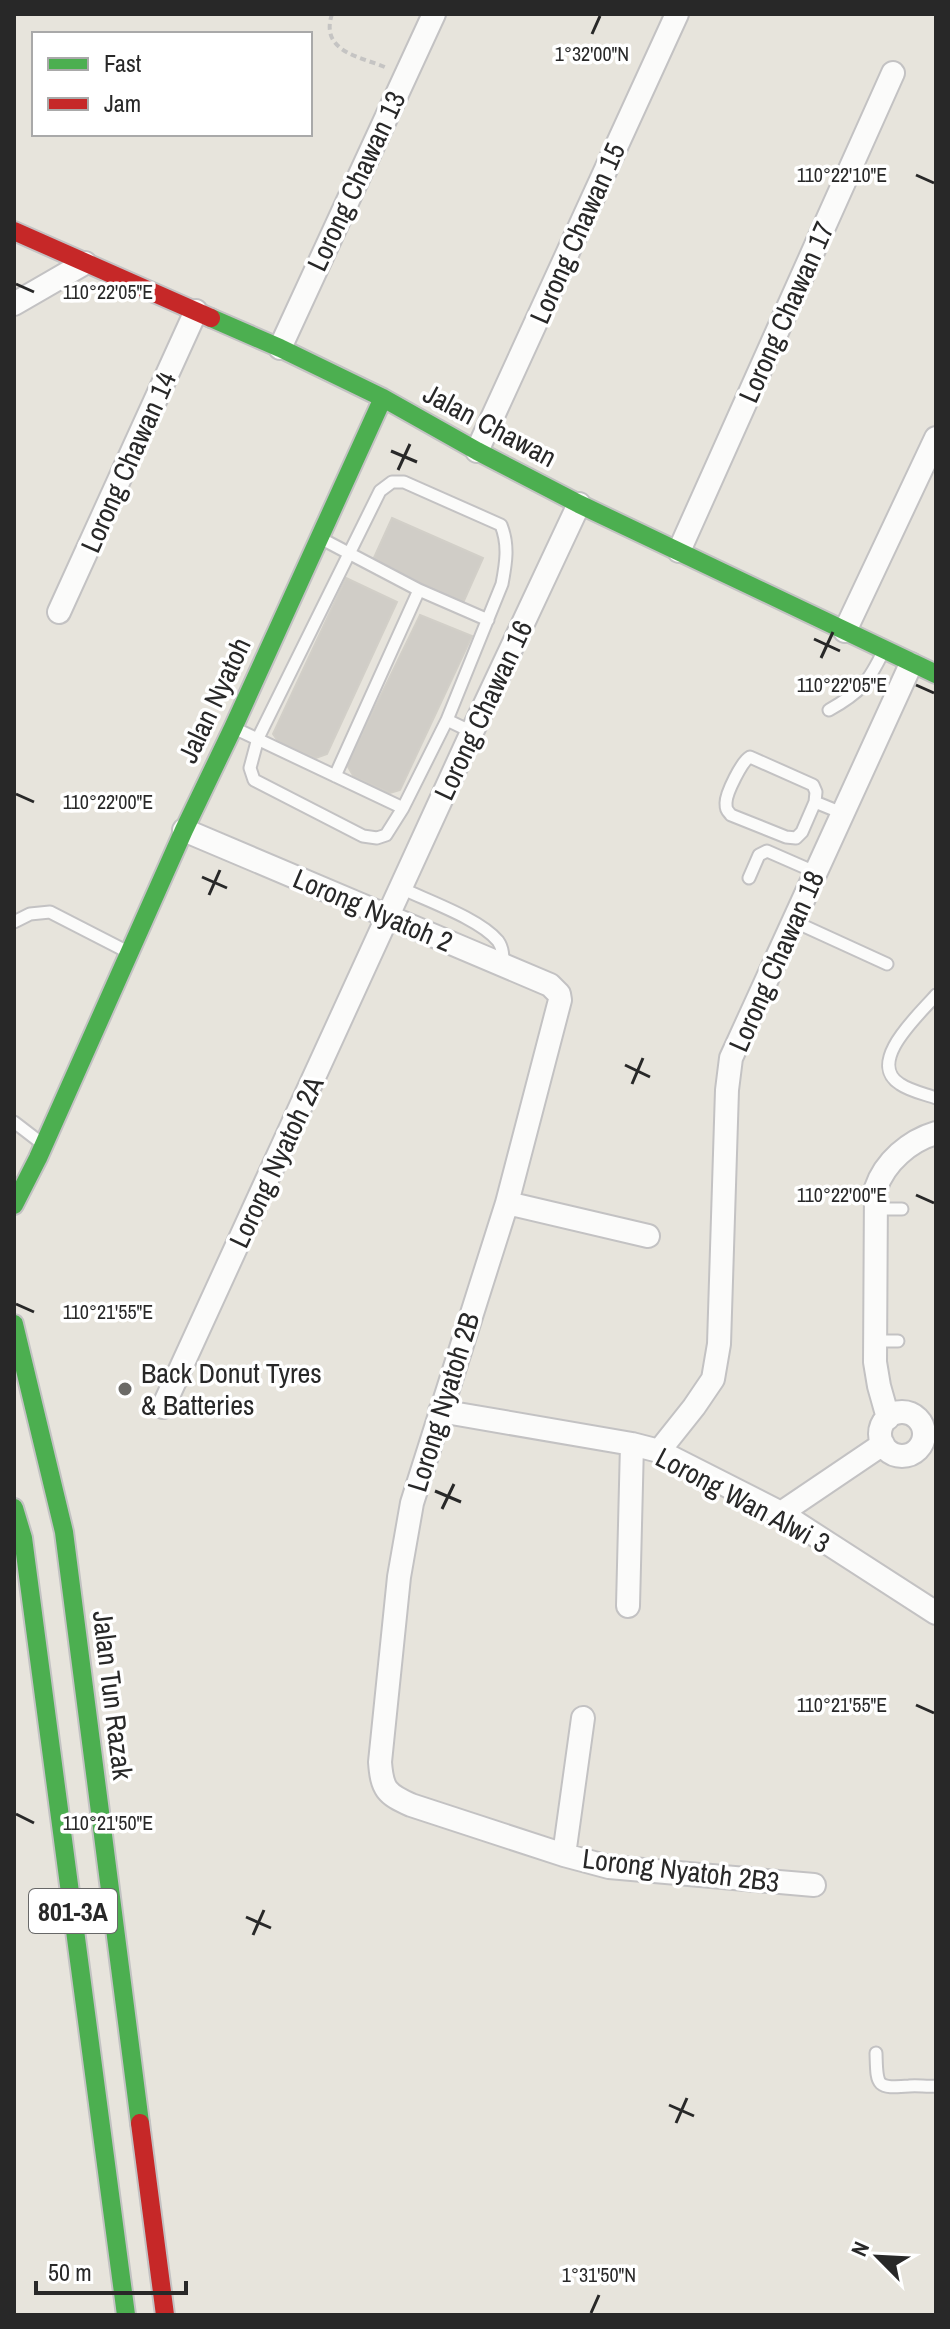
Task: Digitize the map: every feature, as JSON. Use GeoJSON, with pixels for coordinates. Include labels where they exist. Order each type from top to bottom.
{"type":"FeatureCollection","features":[{"type":"Feature","properties":{"kind":"main road","name":"Jalan Chawan"},"geometry":{"type":"LineString","coordinates":[[14,231],[280,348],[383,398],[579,504],[936,674]]}},
{"type":"Feature","properties":{"kind":"main road","name":"Jalan Nyatoh"},"geometry":{"type":"LineString","coordinates":[[14,1205],[383,398]]}},
{"type":"Feature","properties":{"kind":"main road"},"geometry":{"type":"LineString","coordinates":[[17,1158],[41,1151]]}},
{"type":"Feature","properties":{"kind":"main road","name":"Jalan Tun Razak"},"geometry":{"type":"LineString","coordinates":[[14,1324],[64,1532],[165,2315]]}},
{"type":"Feature","properties":{"kind":"main road","name":"801-3A"},"geometry":{"type":"LineString","coordinates":[[14,1508],[23,1538],[126,2315]]}},
{"type":"Feature","properties":{"kind":"street","name":"Lorong Chawan 13"},"geometry":{"type":"LineString","coordinates":[[280,348],[434,14]]}},
{"type":"Feature","properties":{"kind":"street","name":"Lorong Chawan 15"},"geometry":{"type":"LineString","coordinates":[[477,451],[677,14]]}},
{"type":"Feature","properties":{"kind":"street","name":"Lorong Chawan 17"},"geometry":{"type":"LineString","coordinates":[[679,551],[893,73]]}},
{"type":"Feature","properties":{"kind":"street"},"geometry":{"type":"LineString","coordinates":[[14,304],[85,263]]}},
{"type":"Feature","properties":{"kind":"street","name":"Lorong Chawan 14"},"geometry":{"type":"LineString","coordinates":[[59,612],[196,311]]}},
{"type":"Feature","properties":{"kind":"street"},"geometry":{"type":"LineString","coordinates":[[845,631],[936,438]]}},
{"type":"Feature","properties":{"kind":"street","name":"Lorong Chawan 16"},"geometry":{"type":"LineString","coordinates":[[389,917],[579,504]]}},
{"type":"Feature","properties":{"kind":"street","name":"Lorong Chawan 18"},"geometry":{"type":"LineString","coordinates":[[659,1451],[713,1379],[719,1344],[727,1090],[731,1058],[911,664]]}},
{"type":"Feature","properties":{"kind":"street","name":"Lorong Nyatoh 2"},"geometry":{"type":"LineString","coordinates":[[184,830],[550,985],[559,994]]}},
{"type":"Feature","properties":{"kind":"street","name":"Lorong Nyatoh 2A"},"geometry":{"type":"LineString","coordinates":[[163,1407],[389,917]]}},
{"type":"Feature","properties":{"kind":"street","name":"Lorong Nyatoh 2B"},"geometry":{"type":"LineString","coordinates":[[411,1805],[392,1797],[382,1783],[380,1762],[399,1577],[412,1503],[507,1203],[560,1000],[559,994]]}},
{"type":"Feature","properties":{"kind":"street"},"geometry":{"type":"LineString","coordinates":[[888,1418],[876,1374],[876,1188],[881,1173],[890,1162],[910,1146],[936,1133]]}},
{"type":"Feature","properties":{"kind":"street"},"geometry":{"type":"LineString","coordinates":[[507,1203],[648,1236]]}},
{"type":"Feature","properties":{"kind":"street","name":"Lorong Wan Alwi 3"},"geometry":{"type":"LineString","coordinates":[[440,1411],[659,1451],[781,1513],[936,1613]]}},
{"type":"Feature","properties":{"kind":"street"},"geometry":{"type":"LineString","coordinates":[[897,1413],[907,1413],[916,1417],[930,1434],[916,1451],[907,1456],[898,1456],[889,1452],[883,1444],[882,1425],[888,1418],[897,1413]]}},
{"type":"Feature","properties":{"kind":"street"},"geometry":{"type":"LineString","coordinates":[[628,1606],[632,1444]]}},
{"type":"Feature","properties":{"kind":"street"},"geometry":{"type":"LineString","coordinates":[[781,1513],[883,1444]]}},
{"type":"Feature","properties":{"kind":"street"},"geometry":{"type":"LineString","coordinates":[[564,1855],[583,1718]]}},
{"type":"Feature","properties":{"kind":"street","name":"Lorong Nyatoh 2B3"},"geometry":{"type":"LineString","coordinates":[[411,1805],[609,1867],[814,1885]]}},
{"type":"Feature","properties":{"kind":"lane"},"geometry":{"type":"LineString","coordinates":[[392,482],[404,482],[501,525],[504,534],[506,562],[502,584],[447,720],[403,808],[386,835],[377,838],[363,836],[254,780],[250,768],[258,738],[350,552],[380,491],[392,482]]}},
{"type":"Feature","properties":{"kind":"lane"},"geometry":{"type":"LineString","coordinates":[[320,538],[419,590],[488,620]]}},
{"type":"Feature","properties":{"kind":"lane"},"geometry":{"type":"LineString","coordinates":[[335,776],[419,590]]}},
{"type":"Feature","properties":{"kind":"lane"},"geometry":{"type":"LineString","coordinates":[[829,710],[855,695],[872,677],[884,650]]}},
{"type":"Feature","properties":{"kind":"lane"},"geometry":{"type":"LineString","coordinates":[[447,720],[472,732]]}},
{"type":"Feature","properties":{"kind":"lane"},"geometry":{"type":"LineString","coordinates":[[233,728],[403,808]]}},
{"type":"Feature","properties":{"kind":"lane"},"geometry":{"type":"LineString","coordinates":[[750,757],[813,785],[815,802],[802,832],[796,838],[731,815],[726,808],[726,799],[744,761],[750,757]]}},
{"type":"Feature","properties":{"kind":"lane"},"geometry":{"type":"LineString","coordinates":[[815,802],[842,813]]}},
{"type":"Feature","properties":{"kind":"lane"},"geometry":{"type":"LineString","coordinates":[[749,878],[759,855],[767,851],[815,872]]}},
{"type":"Feature","properties":{"kind":"lane"},"geometry":{"type":"LineString","coordinates":[[401,888],[480,926],[498,941],[503,952],[503,965]]}},
{"type":"Feature","properties":{"kind":"lane"},"geometry":{"type":"LineString","coordinates":[[14,922],[30,914],[50,912],[130,953]]}},
{"type":"Feature","properties":{"kind":"lane"},"geometry":{"type":"LineString","coordinates":[[793,921],[887,964]]}},
{"type":"Feature","properties":{"kind":"lane"},"geometry":{"type":"LineString","coordinates":[[936,995],[895,1043],[889,1063],[892,1074],[900,1084],[936,1098]]}},
{"type":"Feature","properties":{"kind":"lane"},"geometry":{"type":"LineString","coordinates":[[14,1122],[41,1151]]}},
{"type":"Feature","properties":{"kind":"lane"},"geometry":{"type":"LineString","coordinates":[[876,1209],[902,1209]]}},
{"type":"Feature","properties":{"kind":"lane"},"geometry":{"type":"LineString","coordinates":[[875,1341],[898,1341]]}},
{"type":"Feature","properties":{"kind":"lane"},"geometry":{"type":"LineString","coordinates":[[876,2053],[877,2076],[881,2084],[888,2088],[936,2086]]}},
{"type":"Feature","properties":{"kind":"path"},"geometry":{"type":"LineString","coordinates":[[332,14],[329,23],[332,39],[341,49],[358,59],[379,64],[404,76]]}},
{"type":"Feature","properties":{"kind":"building"},"geometry":{"type":"Polygon","coordinates":[[[392,518],[483,558],[463,603],[372,562],[392,518]]]}},
{"type":"Feature","properties":{"kind":"building"},"geometry":{"type":"Polygon","coordinates":[[[346,578],[397,602],[327,754],[316,758],[280,744],[273,734],[346,578]]]}},
{"type":"Feature","properties":{"kind":"building"},"geometry":{"type":"Polygon","coordinates":[[[420,615],[472,636],[400,790],[390,793],[354,777],[347,765],[420,615]]]}},
{"type":"Feature","properties":{"kind":"traffic: fast"},"geometry":{"type":"LineString","coordinates":[[211,318],[383,398],[579,504],[936,674]]}},
{"type":"Feature","properties":{"kind":"traffic: fast"},"geometry":{"type":"LineString","coordinates":[[14,1205],[383,398]]}},
{"type":"Feature","properties":{"kind":"traffic: fast"},"geometry":{"type":"LineString","coordinates":[[14,1324],[64,1532],[140,2123]]}},
{"type":"Feature","properties":{"kind":"traffic: fast"},"geometry":{"type":"LineString","coordinates":[[14,1508],[23,1538],[126,2315]]}},
{"type":"Feature","properties":{"kind":"traffic: jam"},"geometry":{"type":"LineString","coordinates":[[14,231],[211,318]]}},
{"type":"Feature","properties":{"kind":"traffic: jam"},"geometry":{"type":"LineString","coordinates":[[140,2123],[165,2315]]}},
{"type":"Feature","properties":{"kind":"place","name":"Back Donut Tyres & Batteries"},"geometry":{"type":"Point","coordinates":[125,1389]}}]}
